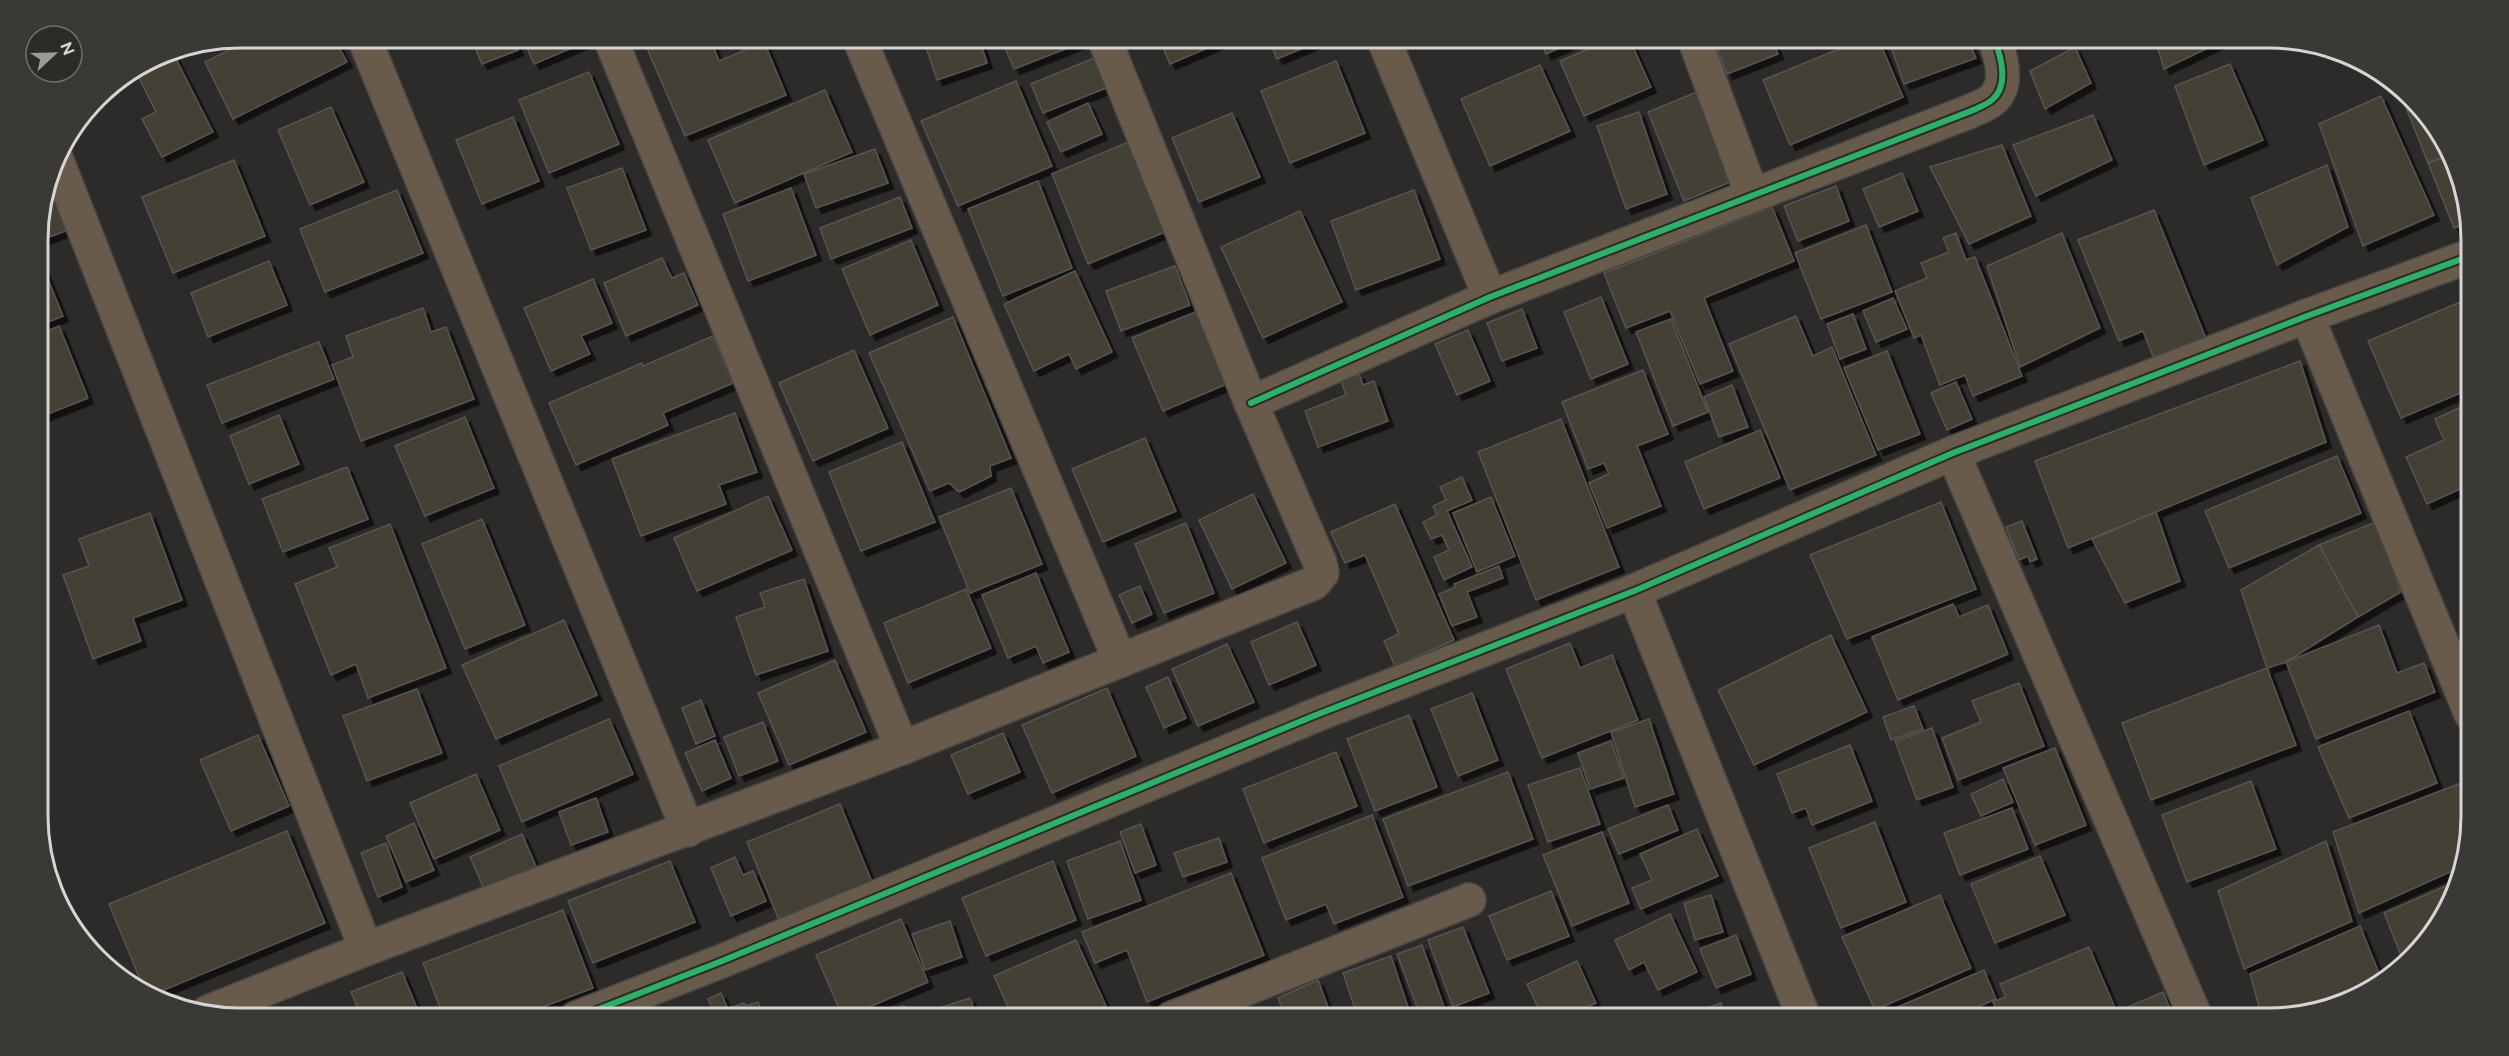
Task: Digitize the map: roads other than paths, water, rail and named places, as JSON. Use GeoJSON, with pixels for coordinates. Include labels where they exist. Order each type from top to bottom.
{"type":"FeatureCollection","features":[{"type":"Feature","properties":{"kind":"street"},"geometry":{"type":"LineString","coordinates":[[368,48],[688,830]]}},
{"type":"Feature","properties":{"kind":"street"},"geometry":{"type":"LineString","coordinates":[[614,48],[902,748]]}},
{"type":"Feature","properties":{"kind":"street"},"geometry":{"type":"LineString","coordinates":[[863,48],[1120,661]]}},
{"type":"Feature","properties":{"kind":"street"},"geometry":{"type":"LineString","coordinates":[[221,1007],[366,949],[902,748],[1314,583],[1322,573],[1320,562],[1251,403],[1108,48]]}},
{"type":"Feature","properties":{"kind":"street"},"geometry":{"type":"LineString","coordinates":[[1387,48],[1490,297]]}},
{"type":"Feature","properties":{"kind":"street"},"geometry":{"type":"LineString","coordinates":[[1698,48],[1752,195]]}},
{"type":"Feature","properties":{"kind":"street"},"geometry":{"type":"LineString","coordinates":[[1251,403],[1490,297],[1971,111],[1993,100],[2002,85],[2002,65],[1997,48]]}},
{"type":"Feature","properties":{"kind":"street"},"geometry":{"type":"LineString","coordinates":[[61,172],[366,949]]}},
{"type":"Feature","properties":{"kind":"street"},"geometry":{"type":"LineString","coordinates":[[602,1008],[722,962],[1316,715],[1634,591],[1953,453],[2307,316],[2461,259]]}},
{"type":"Feature","properties":{"kind":"street"},"geometry":{"type":"LineString","coordinates":[[2307,316],[2461,690]]}},
{"type":"Feature","properties":{"kind":"street"},"geometry":{"type":"LineString","coordinates":[[1953,453],[2192,1008]]}},
{"type":"Feature","properties":{"kind":"street"},"geometry":{"type":"LineString","coordinates":[[1634,591],[1800,1008]]}},
{"type":"Feature","properties":{"kind":"street"},"geometry":{"type":"LineString","coordinates":[[1197,1008],[1469,900]]}}]}
